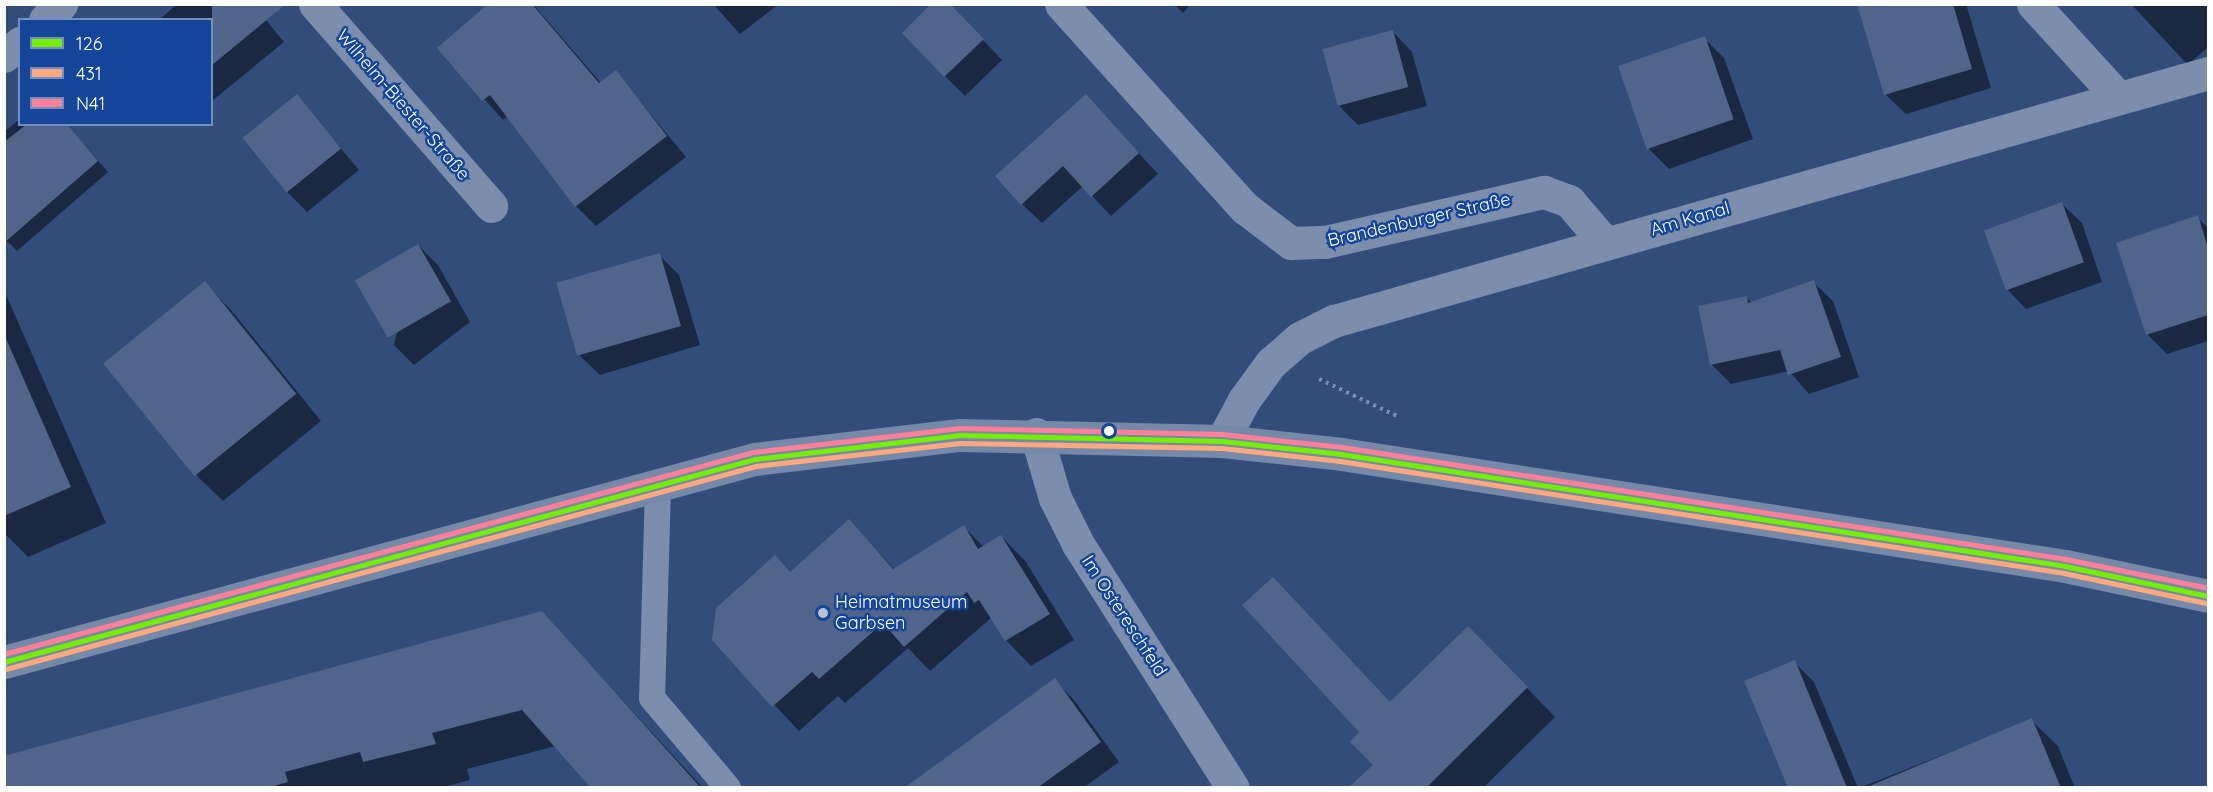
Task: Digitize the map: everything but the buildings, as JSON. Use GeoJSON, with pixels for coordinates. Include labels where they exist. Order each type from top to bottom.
{"type":"FeatureCollection","features":[{"type":"Feature","properties":{"kind":"main road"},"geometry":{"type":"LineString","coordinates":[[4,662],[756,459],[960,435],[1036,434],[1222,441],[1341,454],[1972,552],[2208,596]]}},
{"type":"Feature","properties":{"kind":"street"},"geometry":{"type":"LineString","coordinates":[[47,18],[61,4]]}},
{"type":"Feature","properties":{"kind":"street","name":"Wilhelm-Biester-Straße"},"geometry":{"type":"LineString","coordinates":[[315,4],[491,206]]}},
{"type":"Feature","properties":{"kind":"street","name":"Brandenburger Straße"},"geometry":{"type":"LineString","coordinates":[[1061,4],[1245,208],[1291,243],[1325,242],[1544,192],[1569,201],[1605,243]]}},
{"type":"Feature","properties":{"kind":"street"},"geometry":{"type":"LineString","coordinates":[[2033,4],[2118,97]]}},
{"type":"Feature","properties":{"kind":"street"},"geometry":{"type":"LineString","coordinates":[[4,56],[18,45]]}},
{"type":"Feature","properties":{"kind":"street","name":"Am Kanal"},"geometry":{"type":"LineString","coordinates":[[1222,441],[1244,400],[1271,363],[1300,338],[1334,321],[2208,73]]}},
{"type":"Feature","properties":{"kind":"street","name":"Im Ostereschfeld"},"geometry":{"type":"LineString","coordinates":[[1036,434],[1054,498],[1078,544],[1233,788]]}},
{"type":"Feature","properties":{"kind":"lane"},"geometry":{"type":"LineString","coordinates":[[658,486],[652,698],[728,788]]}},
{"type":"Feature","properties":{"kind":"transit line","name":"N41"},"geometry":{"type":"LineString","coordinates":[[4,654],[753,452],[960,428],[1222,434],[1342,447],[2066,559],[2208,588]]}},
{"type":"Feature","properties":{"kind":"transit line","name":"126"},"geometry":{"type":"LineString","coordinates":[[4,662],[755,459],[960,435],[1222,441],[1341,454],[2065,566],[2208,596]]}},
{"type":"Feature","properties":{"kind":"transit line","name":"431"},"geometry":{"type":"LineString","coordinates":[[6,669],[756,466],[960,443],[1222,448],[1340,461],[2064,573],[2206,603]]}},
{"type":"Feature","properties":{"kind":"place","name":"Heimatmuseum Garbsen"},"geometry":{"type":"Point","coordinates":[823,613]}}]}
